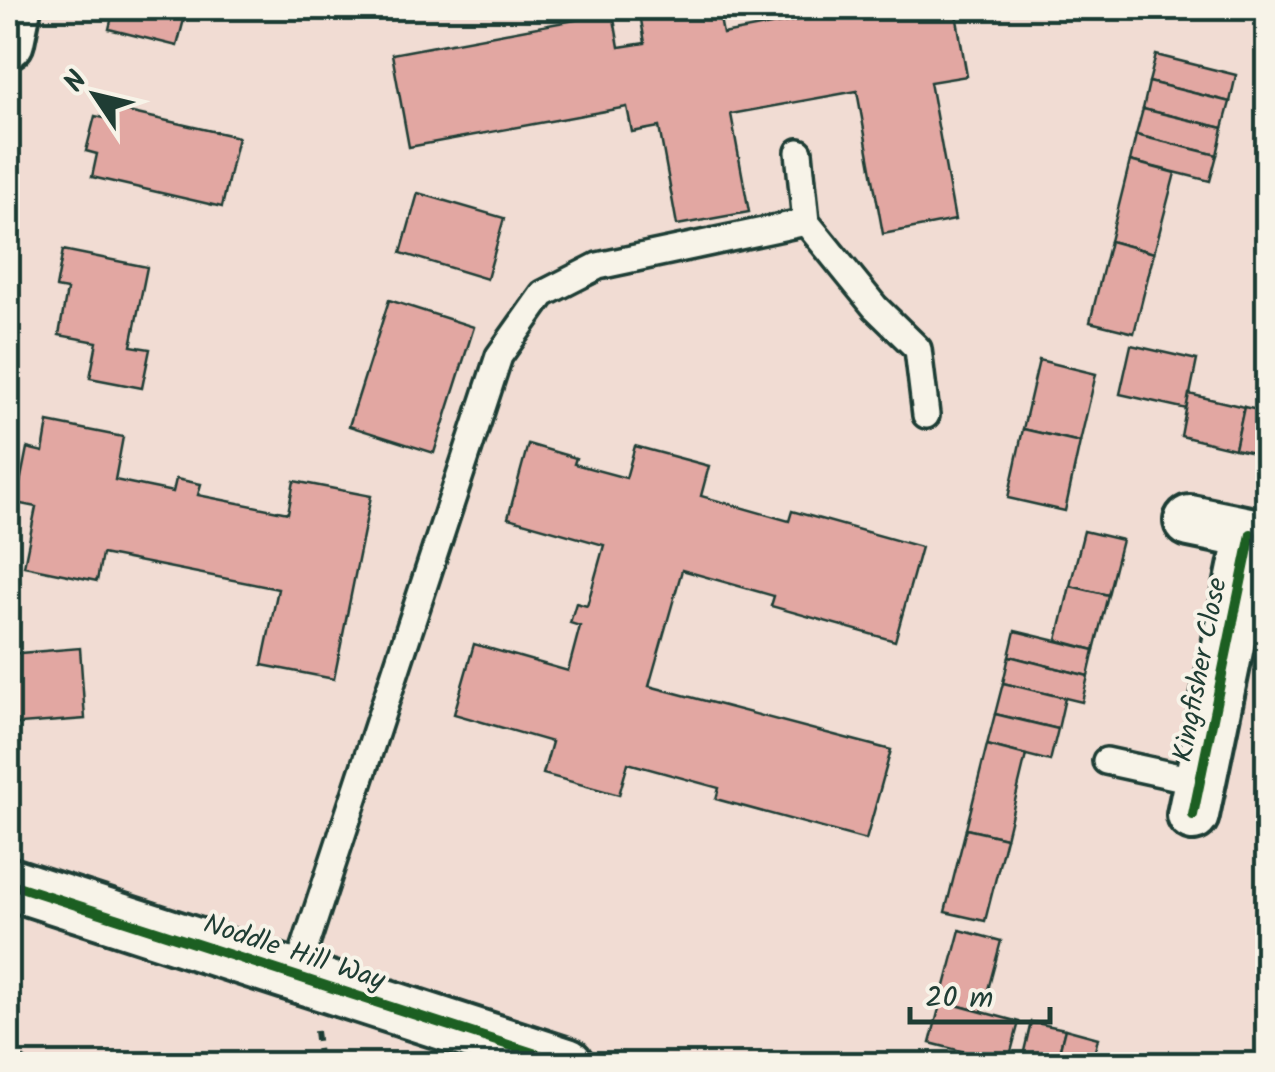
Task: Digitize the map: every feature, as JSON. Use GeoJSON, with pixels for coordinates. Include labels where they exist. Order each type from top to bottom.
{"type":"FeatureCollection","features":[{"type":"Feature","properties":{"kind":"street"},"geometry":{"type":"LineString","coordinates":[[8,42],[15,8]]}},
{"type":"Feature","properties":{"kind":"street","name":"Kingfisher Close"},"geometry":{"type":"LineString","coordinates":[[1190,521],[1259,536],[1198,798]]}},
{"type":"Feature","properties":{"kind":"street","name":"Noddle Hill Way"},"geometry":{"type":"LineString","coordinates":[[8,883],[567,1064]]}},
{"type":"Feature","properties":{"kind":"lane"},"geometry":{"type":"LineString","coordinates":[[798,152],[806,222],[875,307],[918,349],[926,415]]}},
{"type":"Feature","properties":{"kind":"lane"},"geometry":{"type":"LineString","coordinates":[[295,978],[500,356],[543,294],[598,266],[806,222]]}},
{"type":"Feature","properties":{"kind":"lane"},"geometry":{"type":"LineString","coordinates":[[1106,761],[1198,798]]}},
{"type":"Feature","properties":{"kind":"path"},"geometry":{"type":"LineString","coordinates":[[8,1046],[28,1064]]}},
{"type":"Feature","properties":{"kind":"path"},"geometry":{"type":"LineString","coordinates":[[186,1064],[319,1056]]}},
{"type":"Feature","properties":{"kind":"building"},"geometry":{"type":"Polygon","coordinates":[[[114,8],[187,8],[177,46],[109,29],[114,8]]]}},
{"type":"Feature","properties":{"kind":"building"},"geometry":{"type":"Polygon","coordinates":[[[639,8],[718,8],[723,34],[846,11],[845,8],[955,8],[967,76],[930,82],[955,220],[883,234],[857,91],[731,114],[749,212],[677,225],[659,127],[632,132],[627,107],[409,147],[392,54],[613,13],[619,47],[645,43],[639,8]]]}},
{"type":"Feature","properties":{"kind":"building"},"geometry":{"type":"Polygon","coordinates":[[[1156,55],[1236,75],[1230,102],[1149,82],[1156,55]]]}},
{"type":"Feature","properties":{"kind":"building"},"geometry":{"type":"Polygon","coordinates":[[[1149,82],[1230,102],[1223,128],[1143,109],[1149,82]]]}},
{"type":"Feature","properties":{"kind":"building"},"geometry":{"type":"Polygon","coordinates":[[[115,109],[238,137],[222,207],[92,177],[97,154],[86,151],[95,116],[113,120],[115,109]]]}},
{"type":"Feature","properties":{"kind":"building"},"geometry":{"type":"Polygon","coordinates":[[[1143,109],[1223,128],[1217,155],[1136,135],[1143,109]]]}},
{"type":"Feature","properties":{"kind":"building"},"geometry":{"type":"Polygon","coordinates":[[[1136,135],[1217,155],[1210,181],[1130,161],[1136,135]]]}},
{"type":"Feature","properties":{"kind":"building"},"geometry":{"type":"Polygon","coordinates":[[[1130,161],[1175,173],[1154,253],[1110,241],[1130,161]]]}},
{"type":"Feature","properties":{"kind":"building"},"geometry":{"type":"Polygon","coordinates":[[[418,193],[504,218],[487,279],[401,253],[418,193]]]}},
{"type":"Feature","properties":{"kind":"building"},"geometry":{"type":"Polygon","coordinates":[[[1110,241],[1154,253],[1134,333],[1090,322],[1110,241]]]}},
{"type":"Feature","properties":{"kind":"building"},"geometry":{"type":"Polygon","coordinates":[[[63,250],[147,267],[131,346],[150,349],[142,388],[90,378],[97,342],[59,335],[67,290],[56,288],[63,250]]]}},
{"type":"Feature","properties":{"kind":"building"},"geometry":{"type":"Polygon","coordinates":[[[389,300],[474,327],[434,453],[349,426],[389,300]]]}},
{"type":"Feature","properties":{"kind":"building"},"geometry":{"type":"Polygon","coordinates":[[[1131,345],[1197,360],[1187,409],[1120,394],[1131,345]]]}},
{"type":"Feature","properties":{"kind":"building"},"geometry":{"type":"Polygon","coordinates":[[[1039,360],[1096,374],[1080,442],[1023,429],[1039,360]]]}},
{"type":"Feature","properties":{"kind":"building"},"geometry":{"type":"Polygon","coordinates":[[[1189,394],[1244,407],[1235,449],[1181,436],[1189,394]]]}},
{"type":"Feature","properties":{"kind":"building"},"geometry":{"type":"Polygon","coordinates":[[[1244,407],[1268,412],[1268,456],[1235,449],[1244,407]]]}},
{"type":"Feature","properties":{"kind":"building"},"geometry":{"type":"Polygon","coordinates":[[[48,422],[123,437],[115,480],[173,492],[176,479],[201,484],[198,495],[288,513],[294,481],[371,496],[334,679],[262,665],[278,589],[102,554],[97,581],[24,566],[36,507],[16,503],[27,448],[43,452],[48,422]]]}},
{"type":"Feature","properties":{"kind":"building"},"geometry":{"type":"Polygon","coordinates":[[[1023,429],[1080,442],[1065,511],[1008,498],[1023,429]]]}},
{"type":"Feature","properties":{"kind":"building"},"geometry":{"type":"Polygon","coordinates":[[[528,444],[576,458],[574,464],[626,478],[635,446],[709,466],[701,496],[789,521],[792,511],[921,547],[895,641],[771,606],[774,596],[682,570],[649,686],[891,750],[866,840],[716,799],[719,788],[628,763],[619,795],[543,774],[552,742],[454,714],[474,644],[568,671],[580,626],[570,623],[576,603],[587,606],[604,545],[508,518],[528,444]]]}},
{"type":"Feature","properties":{"kind":"building"},"geometry":{"type":"Polygon","coordinates":[[[1084,531],[1122,540],[1108,595],[1070,586],[1084,531]]]}},
{"type":"Feature","properties":{"kind":"building"},"geometry":{"type":"Polygon","coordinates":[[[1070,586],[1108,595],[1094,650],[1057,640],[1070,586]]]}},
{"type":"Feature","properties":{"kind":"building"},"geometry":{"type":"Polygon","coordinates":[[[1015,631],[1094,650],[1088,676],[1009,656],[1015,631]]]}},
{"type":"Feature","properties":{"kind":"building"},"geometry":{"type":"Polygon","coordinates":[[[80,648],[85,719],[8,725],[8,654],[80,648]]]}},
{"type":"Feature","properties":{"kind":"building"},"geometry":{"type":"Polygon","coordinates":[[[1009,656],[1088,676],[1082,702],[1003,683],[1009,656]]]}},
{"type":"Feature","properties":{"kind":"building"},"geometry":{"type":"Polygon","coordinates":[[[1003,683],[1065,698],[1058,729],[995,714],[1003,683]]]}},
{"type":"Feature","properties":{"kind":"building"},"geometry":{"type":"Polygon","coordinates":[[[995,714],[1058,729],[1050,761],[987,745],[995,714]]]}},
{"type":"Feature","properties":{"kind":"building"},"geometry":{"type":"Polygon","coordinates":[[[987,745],[1026,755],[1006,838],[966,829],[987,745]]]}},
{"type":"Feature","properties":{"kind":"building"},"geometry":{"type":"Polygon","coordinates":[[[966,829],[1006,838],[985,921],[945,912],[966,829]]]}},
{"type":"Feature","properties":{"kind":"building"},"geometry":{"type":"Polygon","coordinates":[[[960,930],[1001,941],[982,1012],[941,1001],[960,930]]]}},
{"type":"Feature","properties":{"kind":"building"},"geometry":{"type":"Polygon","coordinates":[[[941,1001],[1019,1022],[1008,1063],[930,1043],[941,1001]]]}},
{"type":"Feature","properties":{"kind":"building"},"geometry":{"type":"Polygon","coordinates":[[[1031,1022],[1065,1029],[1056,1064],[1021,1064],[1031,1022]]]}},
{"type":"Feature","properties":{"kind":"building"},"geometry":{"type":"Polygon","coordinates":[[[1065,1029],[1098,1038],[1092,1064],[1056,1064],[1065,1029]]]}},
{"type":"Feature","properties":{"kind":"building"},"geometry":{"type":"Polygon","coordinates":[[[1095,1051],[1130,1059],[1128,1064],[1092,1064],[1095,1051]]]}},
{"type":"Feature","properties":{"kind":"cycle path"},"geometry":{"type":"LineString","coordinates":[[1193,815],[1251,534]]}},
{"type":"Feature","properties":{"kind":"cycle path"},"geometry":{"type":"LineString","coordinates":[[8,883],[567,1064]]}}]}
